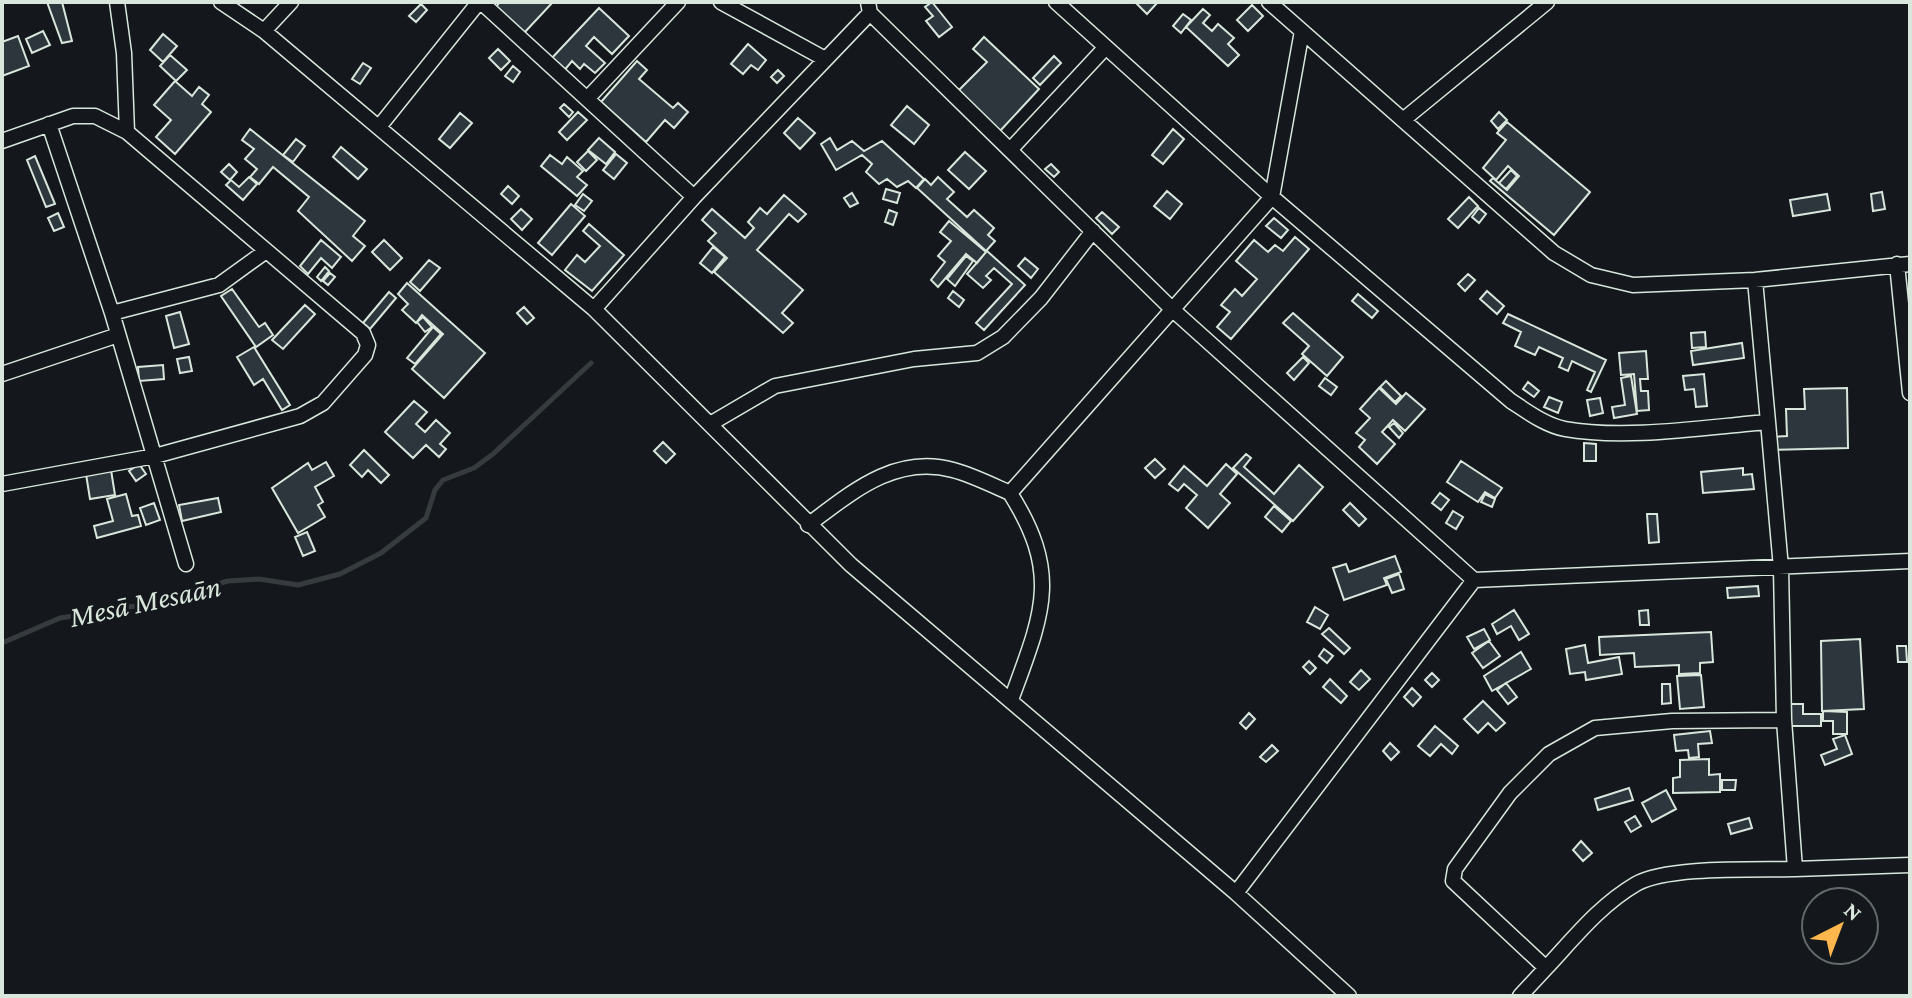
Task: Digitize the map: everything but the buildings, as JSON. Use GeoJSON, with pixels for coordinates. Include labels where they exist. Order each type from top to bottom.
{"type":"FeatureCollection","features":[{"type":"Feature","properties":{"kind":"street"},"geometry":{"type":"LineString","coordinates":[[117,2],[124,53],[127,132]]}},
{"type":"Feature","properties":{"kind":"street"},"geometry":{"type":"LineString","coordinates":[[221,2],[264,31],[594,309],[808,525],[1236,893],[1349,996]]}},
{"type":"Feature","properties":{"kind":"street"},"geometry":{"type":"LineString","coordinates":[[264,31],[291,2]]}},
{"type":"Feature","properties":{"kind":"street"},"geometry":{"type":"LineString","coordinates":[[379,127],[480,2],[694,197]]}},
{"type":"Feature","properties":{"kind":"street"},"geometry":{"type":"LineString","coordinates":[[587,99],[678,2]]}},
{"type":"Feature","properties":{"kind":"street"},"geometry":{"type":"LineString","coordinates":[[721,2],[825,59]]}},
{"type":"Feature","properties":{"kind":"street"},"geometry":{"type":"LineString","coordinates":[[1056,2],[1272,197],[1511,401],[1538,419],[1565,429],[1653,432],[1768,422]]}},
{"type":"Feature","properties":{"kind":"street"},"geometry":{"type":"LineString","coordinates":[[1269,2],[1554,253],[1591,275],[1633,285],[1755,280],[1903,264],[1910,393]]}},
{"type":"Feature","properties":{"kind":"street"},"geometry":{"type":"LineString","coordinates":[[1403,120],[1547,2]]}},
{"type":"Feature","properties":{"kind":"street"},"geometry":{"type":"LineString","coordinates":[[594,309],[869,8],[1173,310],[1474,580],[1910,561]]}},
{"type":"Feature","properties":{"kind":"street"},"geometry":{"type":"LineString","coordinates":[[1010,493],[1272,197],[1302,31]]}},
{"type":"Feature","properties":{"kind":"street"},"geometry":{"type":"LineString","coordinates":[[1010,150],[1105,48]]}},
{"type":"Feature","properties":{"kind":"street"},"geometry":{"type":"LineString","coordinates":[[2,141],[73,116],[95,116],[127,132],[363,333],[368,345],[365,355],[312,412],[155,456],[5,483],[2,467]]}},
{"type":"Feature","properties":{"kind":"street"},"geometry":{"type":"LineString","coordinates":[[49,124],[112,313],[186,564]]}},
{"type":"Feature","properties":{"kind":"street"},"geometry":{"type":"LineString","coordinates":[[710,424],[775,386],[914,359],[977,353],[1003,337],[1031,308],[1093,231]]}},
{"type":"Feature","properties":{"kind":"street"},"geometry":{"type":"LineString","coordinates":[[112,313],[219,285],[266,251]]}},
{"type":"Feature","properties":{"kind":"street"},"geometry":{"type":"LineString","coordinates":[[1755,280],[1781,568],[1784,720],[1795,869]]}},
{"type":"Feature","properties":{"kind":"street"},"geometry":{"type":"LineString","coordinates":[[2,374],[118,335]]}},
{"type":"Feature","properties":{"kind":"street"},"geometry":{"type":"LineString","coordinates":[[808,525],[883,473],[915,466],[951,469],[1010,493],[1030,525],[1044,570],[1043,603],[1011,700]]}},
{"type":"Feature","properties":{"kind":"street"},"geometry":{"type":"LineString","coordinates":[[1236,893],[1474,580]]}},
{"type":"Feature","properties":{"kind":"street"},"geometry":{"type":"LineString","coordinates":[[1546,968],[1453,881],[1455,869],[1510,793],[1549,754],[1595,728],[1672,721],[1784,720]]}},
{"type":"Feature","properties":{"kind":"street"},"geometry":{"type":"LineString","coordinates":[[1520,996],[1597,913],[1639,882],[1687,872],[1910,865]]}},
{"type":"Feature","properties":{"kind":"waterway","name":"Mesā Mesaān"},"geometry":{"type":"LineString","coordinates":[[2,643],[60,618],[142,605],[228,581],[259,579],[298,585],[340,574],[381,553],[426,518],[435,490],[443,480],[474,468],[493,454],[591,363]]}}]}
